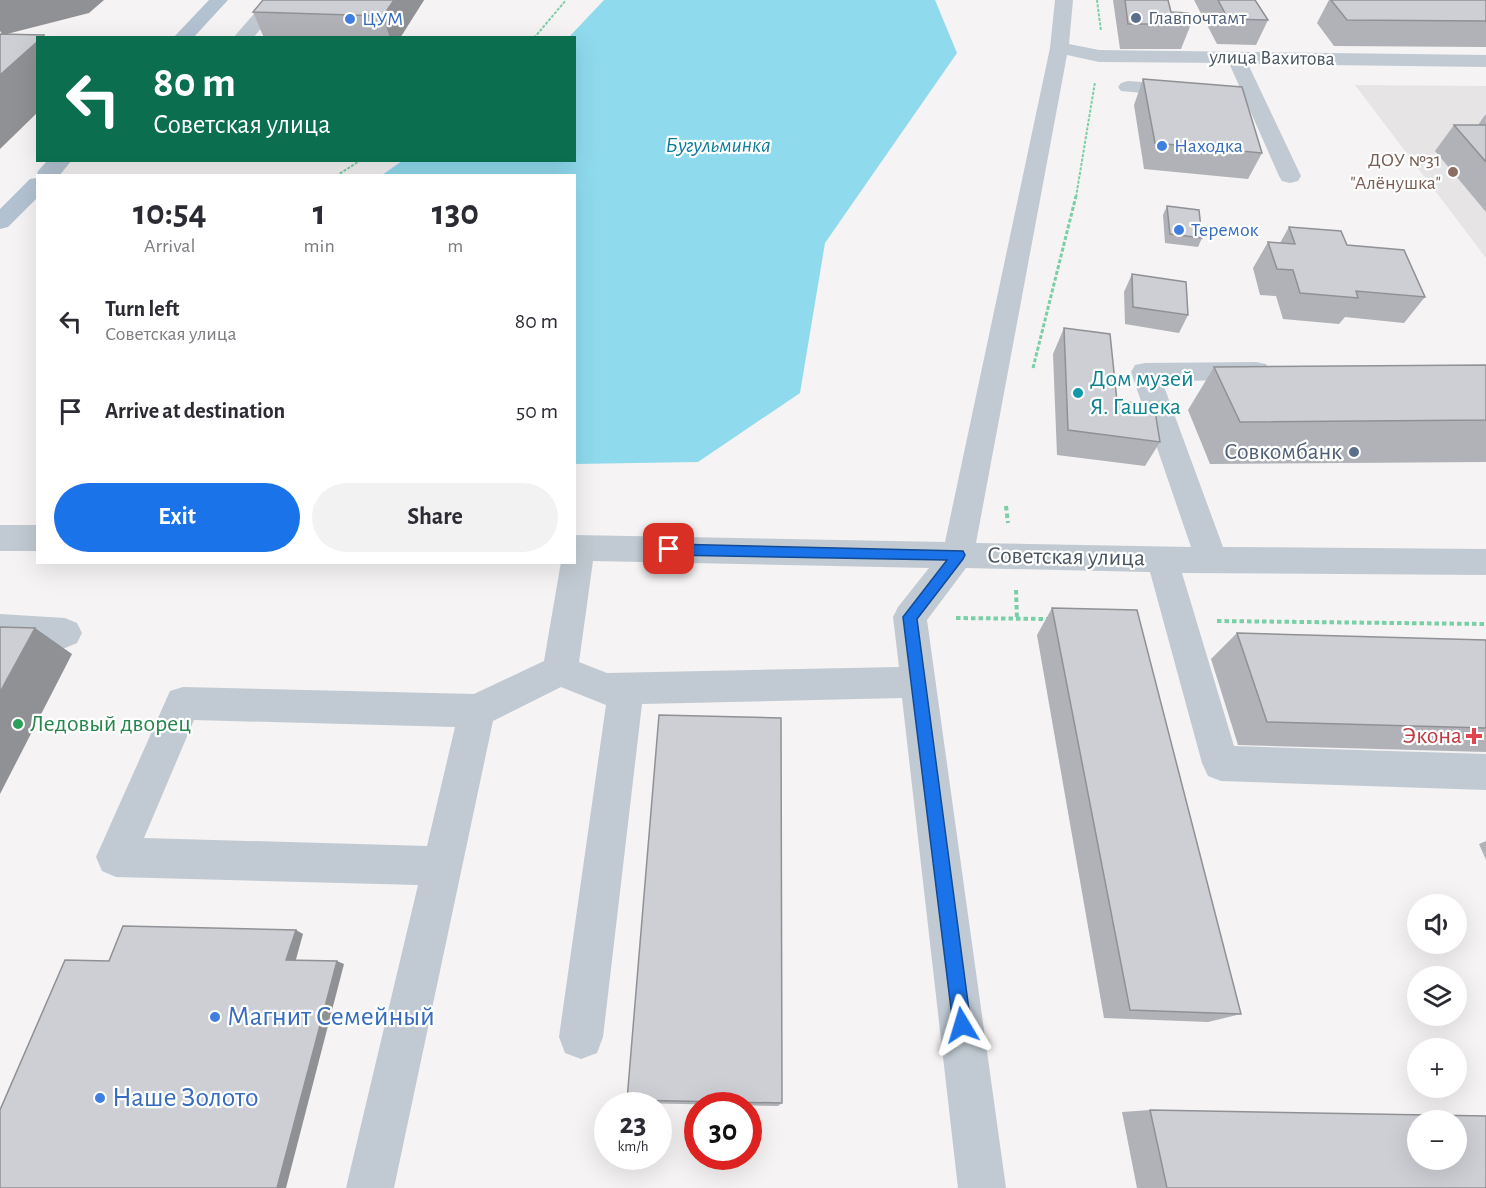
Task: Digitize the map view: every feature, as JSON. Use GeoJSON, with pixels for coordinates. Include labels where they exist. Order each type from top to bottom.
{"type":"FeatureCollection","features":[{"type":"Feature","properties":{"kind":"main road"},"geometry":{"type":"LineString","coordinates":[[184,36],[219,0]]}},
{"type":"Feature","properties":{"kind":"main road"},"geometry":{"type":"LineString","coordinates":[[48,174],[59,162]]}},
{"type":"Feature","properties":{"kind":"main road"},"geometry":{"type":"LineString","coordinates":[[0,222],[36,186]]}},
{"type":"Feature","properties":{"kind":"street"},"geometry":{"type":"LineString","coordinates":[[244,36],[276,0]]}},
{"type":"Feature","properties":{"kind":"street"},"geometry":{"type":"LineString","coordinates":[[982,1188],[910,617],[958,555],[1059,48],[1064,0]]}},
{"type":"Feature","properties":{"kind":"street","name":"улица Вахитова"},"geometry":{"type":"LineString","coordinates":[[1059,48],[1099,56],[1486,62]]}},
{"type":"Feature","properties":{"kind":"street"},"geometry":{"type":"LineString","coordinates":[[1236,58],[1290,176]]}},
{"type":"Feature","properties":{"kind":"street"},"geometry":{"type":"LineString","coordinates":[[1128,87],[1208,92]]}},
{"type":"Feature","properties":{"kind":"street"},"geometry":{"type":"LineString","coordinates":[[1230,93],[1253,94]]}},
{"type":"Feature","properties":{"kind":"street"},"geometry":{"type":"LineString","coordinates":[[1212,560],[1145,372],[1286,371]]}},
{"type":"Feature","properties":{"kind":"street"},"geometry":{"type":"LineString","coordinates":[[0,538],[36,538]]}},
{"type":"Feature","properties":{"kind":"street","name":"Советская улица"},"geometry":{"type":"LineString","coordinates":[[577,548],[1212,560],[1486,562]]}},
{"type":"Feature","properties":{"kind":"street"},"geometry":{"type":"LineString","coordinates":[[1162,559],[1221,763],[1486,772]]}},
{"type":"Feature","properties":{"kind":"street"},"geometry":{"type":"LineString","coordinates":[[560,670],[575,564]]}},
{"type":"Feature","properties":{"kind":"street"},"geometry":{"type":"LineString","coordinates":[[0,629],[66,633]]}},
{"type":"Feature","properties":{"kind":"street"},"geometry":{"type":"LineString","coordinates":[[442,866],[116,857],[183,704],[477,711],[560,670],[606,689],[918,682]]}},
{"type":"Feature","properties":{"kind":"street"},"geometry":{"type":"LineString","coordinates":[[581,1037],[626,688]]}},
{"type":"Feature","properties":{"kind":"street"},"geometry":{"type":"LineString","coordinates":[[370,1188],[477,711]]}},
{"type":"Feature","properties":{"kind":"path"},"geometry":{"type":"LineString","coordinates":[[536,36],[566,0]]}},
{"type":"Feature","properties":{"kind":"path"},"geometry":{"type":"LineString","coordinates":[[1032,370],[1074,208],[1102,41],[1097,0]]}},
{"type":"Feature","properties":{"kind":"path"},"geometry":{"type":"LineString","coordinates":[[339,174],[358,162]]}},
{"type":"Feature","properties":{"kind":"path"},"geometry":{"type":"LineString","coordinates":[[1005,501],[1014,556],[1017,619]]}},
{"type":"Feature","properties":{"kind":"shaded area","name":"ДОУ №31 \"Алёнушка\""},"geometry":{"type":"Polygon","coordinates":[[[1355,85],[1486,86],[1486,258],[1355,85]]]}},
{"type":"Feature","properties":{"kind":"water","name":"Бугульминка"},"geometry":{"type":"Polygon","coordinates":[[[604,0],[935,0],[957,53],[825,243],[800,393],[698,462],[576,464],[576,174],[383,174],[401,162],[576,162],[576,36],[570,36],[604,0]]]}},
{"type":"Feature","properties":{"kind":"building"},"geometry":{"type":"Polygon","coordinates":[[[263,0],[394,0],[383,16],[253,12],[263,0]]]}},
{"type":"Feature","properties":{"kind":"building"},"geometry":{"type":"Polygon","coordinates":[[[1125,0],[1168,0],[1171,12],[1188,13],[1191,24],[1128,24],[1125,0]]]}},
{"type":"Feature","properties":{"kind":"building"},"geometry":{"type":"Polygon","coordinates":[[[1218,0],[1255,0],[1268,20],[1228,19],[1218,0]]]}},
{"type":"Feature","properties":{"kind":"building"},"geometry":{"type":"Polygon","coordinates":[[[1331,0],[1486,0],[1486,21],[1347,20],[1331,0]]]}},
{"type":"Feature","properties":{"kind":"building"},"geometry":{"type":"Polygon","coordinates":[[[0,34],[44,35],[36,36],[36,43],[0,75],[0,34]]]}},
{"type":"Feature","properties":{"kind":"building"},"geometry":{"type":"Polygon","coordinates":[[[1143,79],[1242,87],[1262,153],[1155,143],[1143,79]]]}},
{"type":"Feature","properties":{"kind":"building"},"geometry":{"type":"Polygon","coordinates":[[[1454,125],[1486,125],[1486,162],[1454,125]]]}},
{"type":"Feature","properties":{"kind":"building"},"geometry":{"type":"Polygon","coordinates":[[[1167,206],[1199,210],[1202,238],[1170,234],[1167,206]]]}},
{"type":"Feature","properties":{"kind":"building"},"geometry":{"type":"Polygon","coordinates":[[[1289,227],[1341,231],[1347,245],[1404,250],[1425,297],[1356,291],[1358,298],[1300,293],[1293,270],[1277,269],[1268,242],[1295,244],[1289,227]]]}},
{"type":"Feature","properties":{"kind":"building"},"geometry":{"type":"Polygon","coordinates":[[[1132,274],[1186,282],[1188,315],[1133,307],[1132,274]]]}},
{"type":"Feature","properties":{"kind":"building"},"geometry":{"type":"Polygon","coordinates":[[[1064,328],[1110,334],[1117,401],[1154,405],[1160,442],[1068,430],[1064,328]]]}},
{"type":"Feature","properties":{"kind":"building"},"geometry":{"type":"Polygon","coordinates":[[[1486,365],[1486,420],[1240,422],[1214,367],[1486,365]]]}},
{"type":"Feature","properties":{"kind":"building"},"geometry":{"type":"Polygon","coordinates":[[[1052,608],[1137,610],[1241,1014],[1130,1010],[1052,608]]]}},
{"type":"Feature","properties":{"kind":"building"},"geometry":{"type":"Polygon","coordinates":[[[0,627],[35,628],[0,692],[0,627]]]}},
{"type":"Feature","properties":{"kind":"building"},"geometry":{"type":"Polygon","coordinates":[[[1237,633],[1486,640],[1486,728],[1267,722],[1237,633]]]}},
{"type":"Feature","properties":{"kind":"building"},"geometry":{"type":"Polygon","coordinates":[[[659,715],[781,718],[782,1103],[762,1103],[762,1092],[684,1092],[684,1101],[672,1101],[672,1092],[628,1092],[659,715]]]}},
{"type":"Feature","properties":{"kind":"building"},"geometry":{"type":"Polygon","coordinates":[[[123,926],[296,930],[286,960],[337,961],[277,1188],[0,1188],[0,1110],[65,960],[109,961],[123,926]]]}},
{"type":"Feature","properties":{"kind":"building"},"geometry":{"type":"Polygon","coordinates":[[[1150,1110],[1407,1115],[1407,1170],[1467,1170],[1467,1116],[1486,1116],[1486,1188],[1167,1188],[1150,1110]]]}},
{"type":"Feature","properties":{"kind":"place","name":"Главпочтамт"},"geometry":{"type":"Point","coordinates":[1136,18]}},
{"type":"Feature","properties":{"kind":"place","name":"ЦУМ"},"geometry":{"type":"Point","coordinates":[350,19]}},
{"type":"Feature","properties":{"kind":"place","name":"Находка"},"geometry":{"type":"Point","coordinates":[1162,146]}},
{"type":"Feature","properties":{"kind":"place","name":"ДОУ №31 \"Алёнушка\""},"geometry":{"type":"Point","coordinates":[1453,172]}},
{"type":"Feature","properties":{"kind":"place","name":"Теремок"},"geometry":{"type":"Point","coordinates":[1179,230]}},
{"type":"Feature","properties":{"kind":"place","name":"Дом музей Я. Гашека"},"geometry":{"type":"Point","coordinates":[1078,393]}},
{"type":"Feature","properties":{"kind":"place","name":"Совкомбанк"},"geometry":{"type":"Point","coordinates":[1354,452]}},
{"type":"Feature","properties":{"kind":"place","name":"Ледовый дворец"},"geometry":{"type":"Point","coordinates":[18,724]}},
{"type":"Feature","properties":{"kind":"place","name":"Экона"},"geometry":{"type":"Point","coordinates":[1474,736]}},
{"type":"Feature","properties":{"kind":"place","name":"Магнит Семейный"},"geometry":{"type":"Point","coordinates":[215,1017]}},
{"type":"Feature","properties":{"kind":"place","name":"Наше Золото"},"geometry":{"type":"Point","coordinates":[100,1098]}},
{"type":"Feature","properties":{"kind":"route"},"geometry":{"type":"LineString","coordinates":[[669,549],[958,555],[910,617],[962,1025]]}}]}
